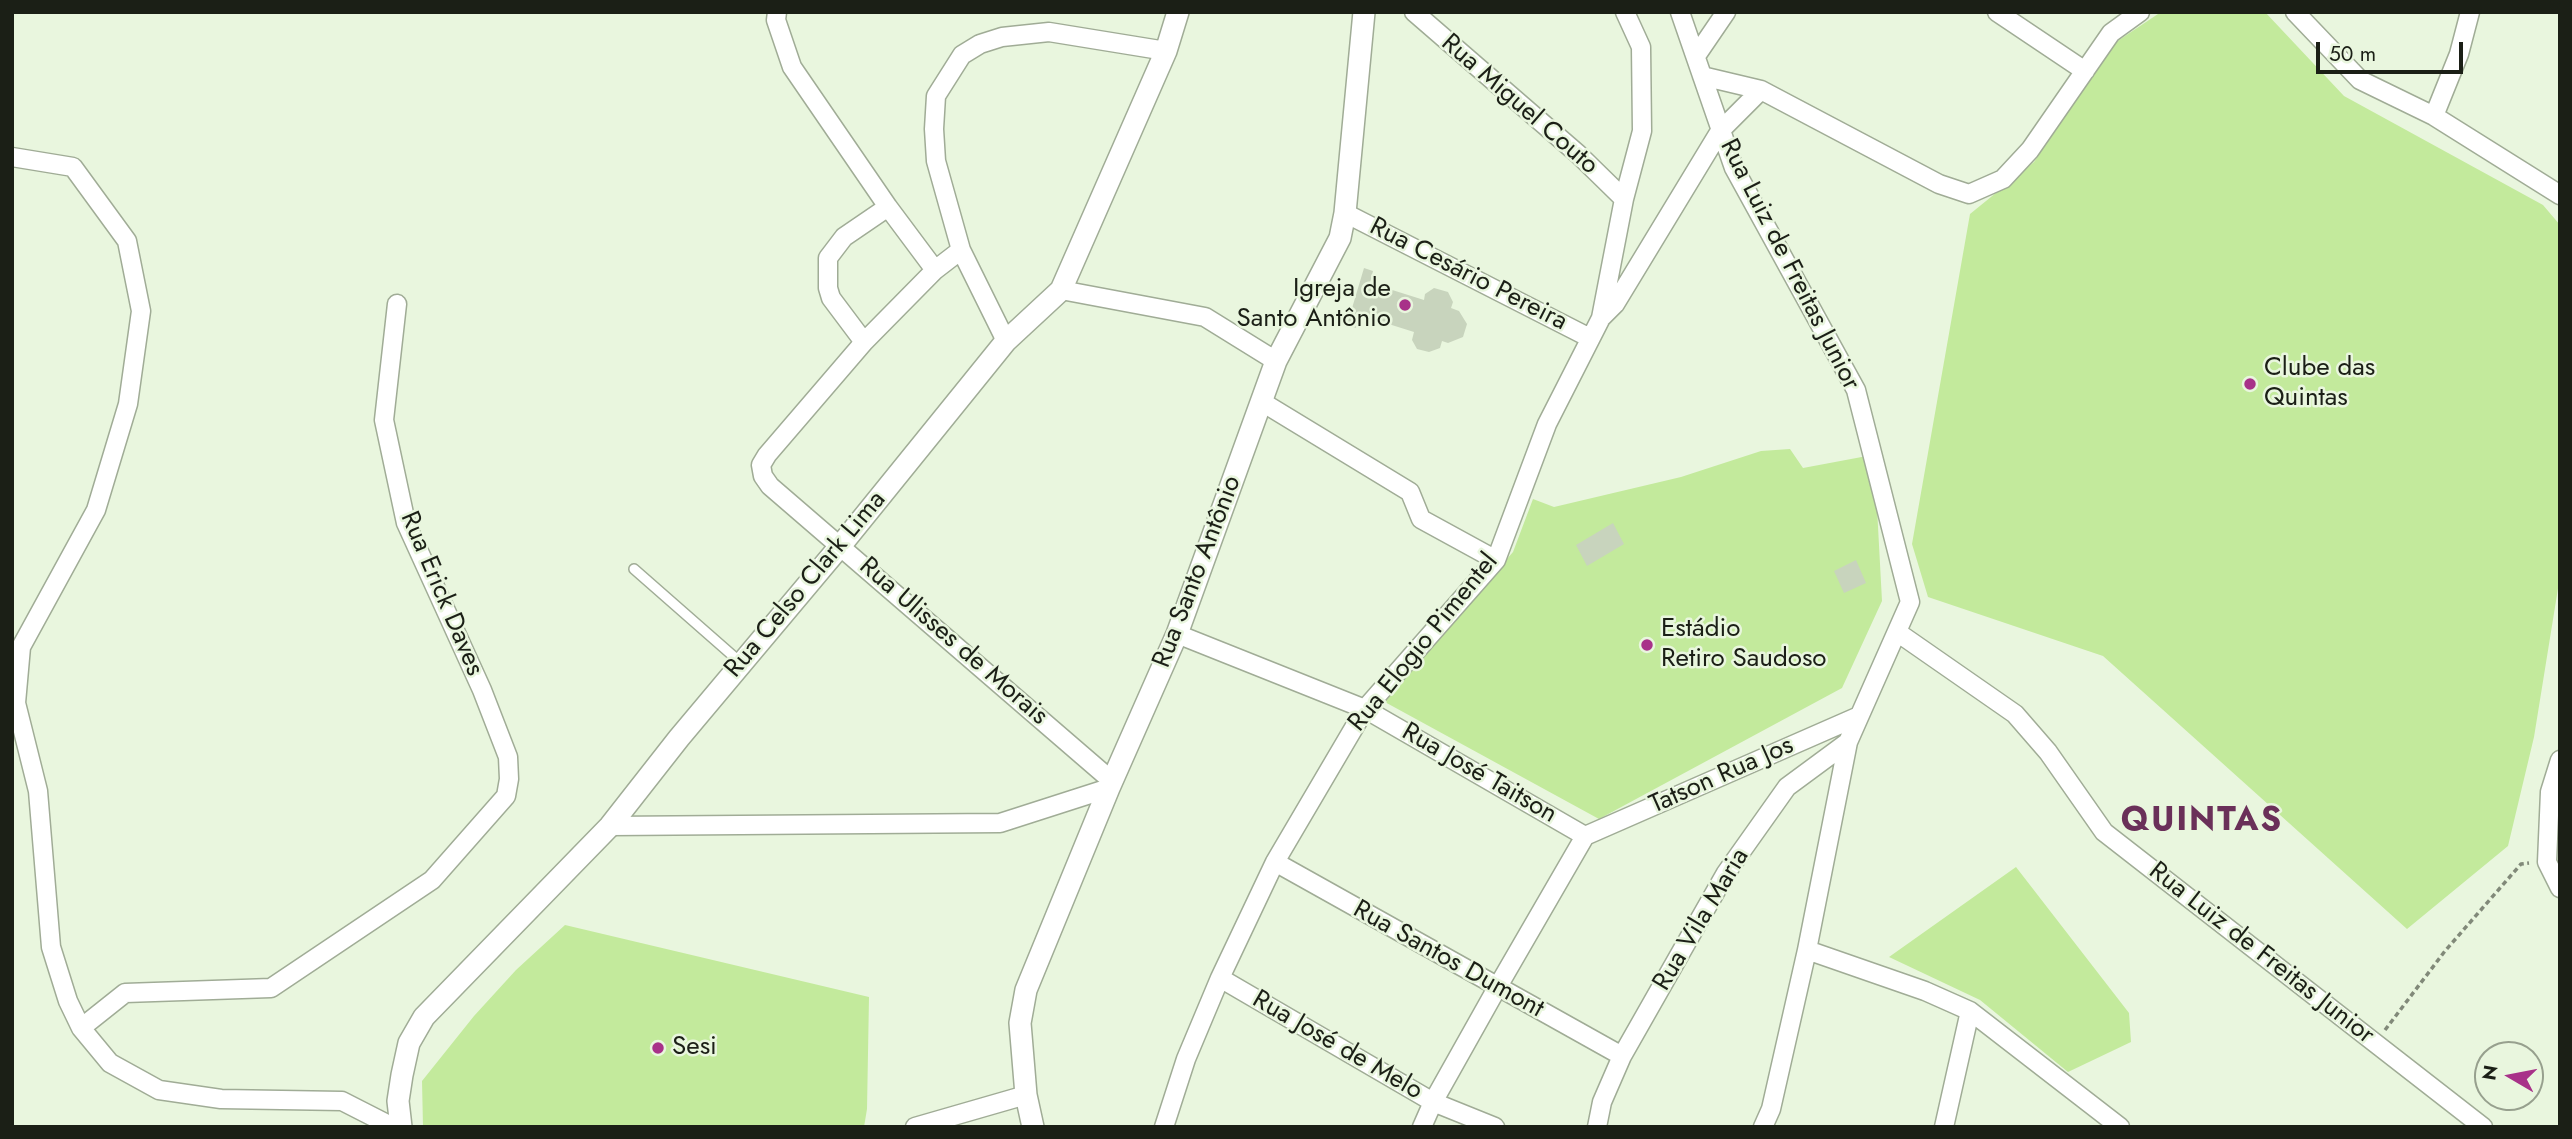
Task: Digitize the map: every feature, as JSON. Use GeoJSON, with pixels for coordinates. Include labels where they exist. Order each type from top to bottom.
{"type":"FeatureCollection","features":[{"type":"Feature","properties":{"kind":"street"},"geometry":{"type":"LineString","coordinates":[[777,12],[776,20],[792,67],[888,207],[935,270]]}},
{"type":"Feature","properties":{"kind":"street","name":"Rua Celso Clark Lima"},"geometry":{"type":"LineString","coordinates":[[401,1127],[398,1101],[402,1075],[410,1043],[424,1017],[610,826],[679,738],[841,545],[1006,341],[1061,290],[1166,51],[1178,12]]}},
{"type":"Feature","properties":{"kind":"street","name":"Rua Santo Antônio"},"geometry":{"type":"LineString","coordinates":[[1033,1127],[1026,1095],[1020,1023],[1026,990],[1111,784],[1177,634],[1276,360],[1340,238],[1345,213],[1364,12]]}},
{"type":"Feature","properties":{"kind":"street","name":"Rua Miguel Couto"},"geometry":{"type":"LineString","coordinates":[[1414,12],[1624,198]]}},
{"type":"Feature","properties":{"kind":"street"},"geometry":{"type":"LineString","coordinates":[[1601,318],[1624,198],[1642,131],[1641,47],[1625,12]]}},
{"type":"Feature","properties":{"kind":"street","name":"Rua Luiz de Freitas Junior"},"geometry":{"type":"LineString","coordinates":[[1680,12],[1734,167],[1856,390],[1910,602],[1897,632],[2015,714],[2049,752],[2104,832],[2483,1127]]}},
{"type":"Feature","properties":{"kind":"street"},"geometry":{"type":"LineString","coordinates":[[1997,12],[2085,71]]}},
{"type":"Feature","properties":{"kind":"street"},"geometry":{"type":"LineString","coordinates":[[1702,76],[1761,90],[1939,184],[1969,194],[2003,179],[2030,150],[2111,33],[2140,12]]}},
{"type":"Feature","properties":{"kind":"street"},"geometry":{"type":"LineString","coordinates":[[2295,12],[2360,80],[2434,116],[2560,195]]}},
{"type":"Feature","properties":{"kind":"street"},"geometry":{"type":"LineString","coordinates":[[2434,116],[2459,54],[2470,12]]}},
{"type":"Feature","properties":{"kind":"street"},"geometry":{"type":"LineString","coordinates":[[1696,56],[1722,13]]}},
{"type":"Feature","properties":{"kind":"street"},"geometry":{"type":"LineString","coordinates":[[1006,341],[961,250],[936,161],[933,128],[936,96],[962,55],[980,44],[1002,37],[1049,32],[1166,51]]}},
{"type":"Feature","properties":{"kind":"street","name":"Rua Elogio Pimentel"},"geometry":{"type":"LineString","coordinates":[[1164,1127],[1186,1059],[1220,978],[1275,862],[1366,709],[1496,560],[1547,424],[1601,318],[1615,304],[1720,131],[1761,90]]}},
{"type":"Feature","properties":{"kind":"street"},"geometry":{"type":"LineString","coordinates":[[12,157],[73,167],[127,241],[141,311],[128,404],[96,510],[21,646],[16,703],[38,791],[51,947],[68,1001],[81,1028],[110,1063],[159,1090],[221,1099],[342,1101],[393,1127]]}},
{"type":"Feature","properties":{"kind":"street"},"geometry":{"type":"LineString","coordinates":[[888,207],[844,237],[828,258],[828,288],[831,298],[864,342],[935,270],[961,250]]}},
{"type":"Feature","properties":{"kind":"street","name":"Rua Cesário Pereira"},"geometry":{"type":"LineString","coordinates":[[1345,213],[1590,338]]}},
{"type":"Feature","properties":{"kind":"street"},"geometry":{"type":"LineString","coordinates":[[1061,290],[1205,317],[1276,360]]}},
{"type":"Feature","properties":{"kind":"street","name":"Rua Erick Daves"},"geometry":{"type":"LineString","coordinates":[[81,1028],[125,993],[271,988],[432,880],[506,796],[509,779],[508,757],[482,690],[406,523],[384,420],[397,304]]}},
{"type":"Feature","properties":{"kind":"street","name":"Rua Ulisses de Morais"},"geometry":{"type":"LineString","coordinates":[[864,342],[767,455],[761,466],[763,476],[770,486],[841,545],[1111,784]]}},
{"type":"Feature","properties":{"kind":"street"},"geometry":{"type":"LineString","coordinates":[[1262,402],[1410,492],[1421,519],[1496,560]]}},
{"type":"Feature","properties":{"kind":"street"},"geometry":{"type":"LineString","coordinates":[[1763,1127],[1771,1109],[1807,950],[1848,742],[1897,632]]}},
{"type":"Feature","properties":{"kind":"street","name":"Rua José Taitson"},"geometry":{"type":"LineString","coordinates":[[1177,634],[1366,709],[1585,836]]}},
{"type":"Feature","properties":{"kind":"street","name":"Tatson Rua Jos"},"geometry":{"type":"LineString","coordinates":[[1585,836],[1859,716]]}},
{"type":"Feature","properties":{"kind":"street","name":"Rua Vila Maria"},"geometry":{"type":"LineString","coordinates":[[1597,1127],[1602,1102],[1622,1056],[1726,873],[1787,787],[1848,742]]}},
{"type":"Feature","properties":{"kind":"street"},"geometry":{"type":"LineString","coordinates":[[2560,760],[2550,792],[2547,862],[2560,888]]}},
{"type":"Feature","properties":{"kind":"street"},"geometry":{"type":"LineString","coordinates":[[610,826],[1000,823],[1111,784]]}},
{"type":"Feature","properties":{"kind":"street"},"geometry":{"type":"LineString","coordinates":[[1422,1127],[1433,1102],[1585,836]]}},
{"type":"Feature","properties":{"kind":"street","name":"Rua Santos Dumont"},"geometry":{"type":"LineString","coordinates":[[1275,862],[1622,1056]]}},
{"type":"Feature","properties":{"kind":"street"},"geometry":{"type":"LineString","coordinates":[[1807,950],[1925,991],[1970,1011],[2120,1127]]}},
{"type":"Feature","properties":{"kind":"street","name":"Rua José de Melo"},"geometry":{"type":"LineString","coordinates":[[1220,978],[1433,1102],[1495,1127]]}},
{"type":"Feature","properties":{"kind":"street"},"geometry":{"type":"LineString","coordinates":[[1944,1127],[1970,1011]]}},
{"type":"Feature","properties":{"kind":"street"},"geometry":{"type":"LineString","coordinates":[[915,1127],[1026,1095]]}},
{"type":"Feature","properties":{"kind":"lane"},"geometry":{"type":"LineString","coordinates":[[634,569],[741,663]]}},
{"type":"Feature","properties":{"kind":"path"},"geometry":{"type":"LineString","coordinates":[[2376,1043],[2445,951],[2521,864],[2547,862]]}},
{"type":"Feature","properties":{"kind":"green space","name":"Clube das Quintas"},"geometry":{"type":"Polygon","coordinates":[[[2161,12],[2265,12],[2344,96],[2543,205],[2560,225],[2560,576],[2534,737],[2508,846],[2407,929],[2103,656],[1928,597],[1912,544],[1970,214],[2034,162],[2116,42],[2161,12]]]}},
{"type":"Feature","properties":{"kind":"green space","name":"Estádio Retiro Saudoso"},"geometry":{"type":"Polygon","coordinates":[[[1790,449],[1803,468],[1867,456],[1877,508],[1882,601],[1842,688],[1599,819],[1383,701],[1513,552],[1533,499],[1554,507],[1681,477],[1761,451],[1790,449]]]}},
{"type":"Feature","properties":{"kind":"green space"},"geometry":{"type":"Polygon","coordinates":[[[2016,867],[2129,1013],[2131,1042],[2068,1072],[1980,1000],[1889,957],[2016,867]]]}},
{"type":"Feature","properties":{"kind":"green space","name":"Sesi"},"geometry":{"type":"Polygon","coordinates":[[[565,925],[869,997],[867,1109],[864,1127],[423,1127],[422,1081],[474,1016],[516,970],[565,925]]]}},
{"type":"Feature","properties":{"kind":"building"},"geometry":{"type":"Polygon","coordinates":[[[1364,268],[1373,271],[1370,283],[1424,300],[1425,294],[1434,288],[1448,292],[1453,302],[1451,308],[1459,311],[1467,324],[1463,337],[1448,343],[1442,341],[1440,348],[1429,352],[1417,349],[1412,340],[1414,332],[1360,315],[1356,328],[1347,325],[1364,268]]]}},
{"type":"Feature","properties":{"kind":"building"},"geometry":{"type":"Polygon","coordinates":[[[1613,523],[1624,544],[1587,566],[1576,545],[1613,523]]]}},
{"type":"Feature","properties":{"kind":"building"},"geometry":{"type":"Polygon","coordinates":[[[1856,560],[1866,583],[1844,593],[1834,571],[1856,560]]]}},
{"type":"Feature","properties":{"kind":"place","name":"Igreja de Santo Antônio"},"geometry":{"type":"Point","coordinates":[1405,305]}},
{"type":"Feature","properties":{"kind":"place","name":"Clube das Quintas"},"geometry":{"type":"Point","coordinates":[2250,384]}},
{"type":"Feature","properties":{"kind":"place","name":"Estádio Retiro Saudoso"},"geometry":{"type":"Point","coordinates":[1647,645]}},
{"type":"Feature","properties":{"kind":"place","name":"Sesi"},"geometry":{"type":"Point","coordinates":[658,1048]}},
{"type":"Feature","properties":{"kind":"district","name":"QUINTAS"},"geometry":{"type":"Point","coordinates":[2202,822]}}]}
